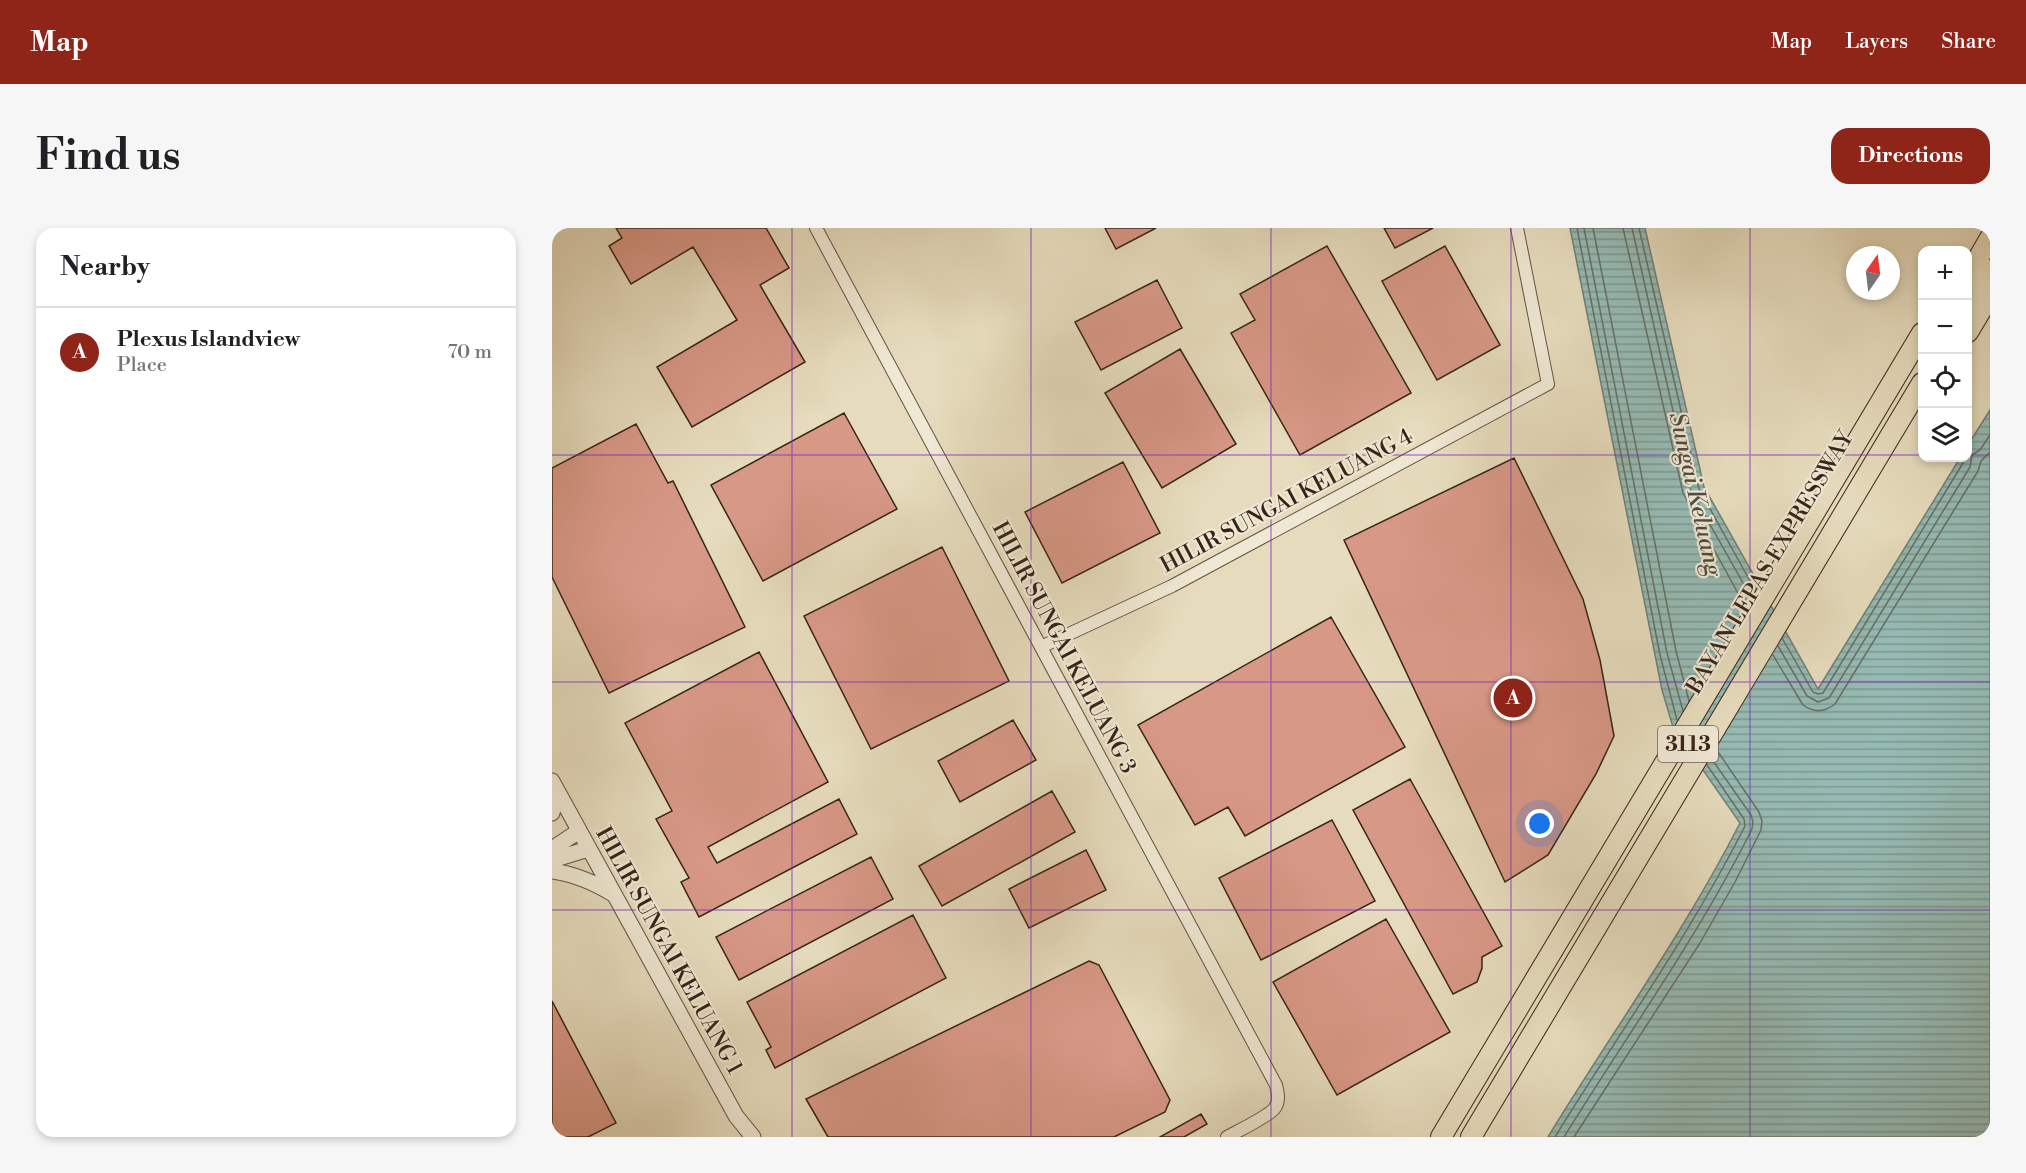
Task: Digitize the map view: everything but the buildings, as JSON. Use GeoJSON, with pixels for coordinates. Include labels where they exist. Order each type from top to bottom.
{"type":"FeatureCollection","features":[{"type":"Feature","properties":{"kind":"highway"},"geometry":{"type":"LineString","coordinates":[[1972,250],[1984,228]]}},
{"type":"Feature","properties":{"kind":"highway"},"geometry":{"type":"LineString","coordinates":[[1972,269],[1990,238]]}},
{"type":"Feature","properties":{"kind":"highway"},"geometry":{"type":"LineString","coordinates":[[1972,301],[1990,270]]}},
{"type":"Feature","properties":{"kind":"highway"},"geometry":{"type":"LineString","coordinates":[[1972,325],[1990,294]]}},
{"type":"Feature","properties":{"kind":"highway","name":"3113"},"geometry":{"type":"LineString","coordinates":[[1441,1137],[1918,341]]}},
{"type":"Feature","properties":{"kind":"highway","name":"BAYAN LEPAS EXPRESSWAY"},"geometry":{"type":"LineString","coordinates":[[1453,1137],[1921,354]]}},
{"type":"Feature","properties":{"kind":"highway","name":"BAYAN LEPAS EXPRESSWAY"},"geometry":{"type":"LineString","coordinates":[[1471,1137],[1918,391]]}},
{"type":"Feature","properties":{"kind":"highway","name":"3113"},"geometry":{"type":"LineString","coordinates":[[1485,1137],[1918,416]]}},
{"type":"Feature","properties":{"kind":"street","name":"HILIR SUNGAI KELUANG 3"},"geometry":{"type":"LineString","coordinates":[[816,228],[1276,1085],[1279,1094],[1278,1102],[1273,1110],[1227,1137]]}},
{"type":"Feature","properties":{"kind":"street","name":"HILIR SUNGAI KELUANG 4"},"geometry":{"type":"LineString","coordinates":[[1041,647],[1172,586],[1548,384],[1517,228]]}},
{"type":"Feature","properties":{"kind":"street"},"geometry":{"type":"LineString","coordinates":[[552,813],[554,786]]}},
{"type":"Feature","properties":{"kind":"street","name":"HILIR SUNGAI KELUANG 1"},"geometry":{"type":"LineString","coordinates":[[554,786],[736,1116],[753,1137]]}},
{"type":"Feature","properties":{"kind":"street"},"geometry":{"type":"LineString","coordinates":[[552,849],[579,831]]}},
{"type":"Feature","properties":{"kind":"street"},"geometry":{"type":"LineString","coordinates":[[552,860],[588,849]]}},
{"type":"Feature","properties":{"kind":"street"},"geometry":{"type":"LineString","coordinates":[[552,871],[569,873],[613,894]]}},
{"type":"Feature","properties":{"kind":"water","name":"Sungai Keluang"},"geometry":{"type":"Polygon","coordinates":[[[1570,228],[1645,228],[1704,487],[1818,689],[1958,462],[1972,462],[1972,439],[1990,410],[1990,1137],[1548,1137],[1672,943],[1740,823],[1673,727],[1662,690],[1570,228]]]}},
{"type":"Feature","properties":{"kind":"place","name":"Plexus Islandview"},"geometry":{"type":"Point","coordinates":[1513,698]}}]}
